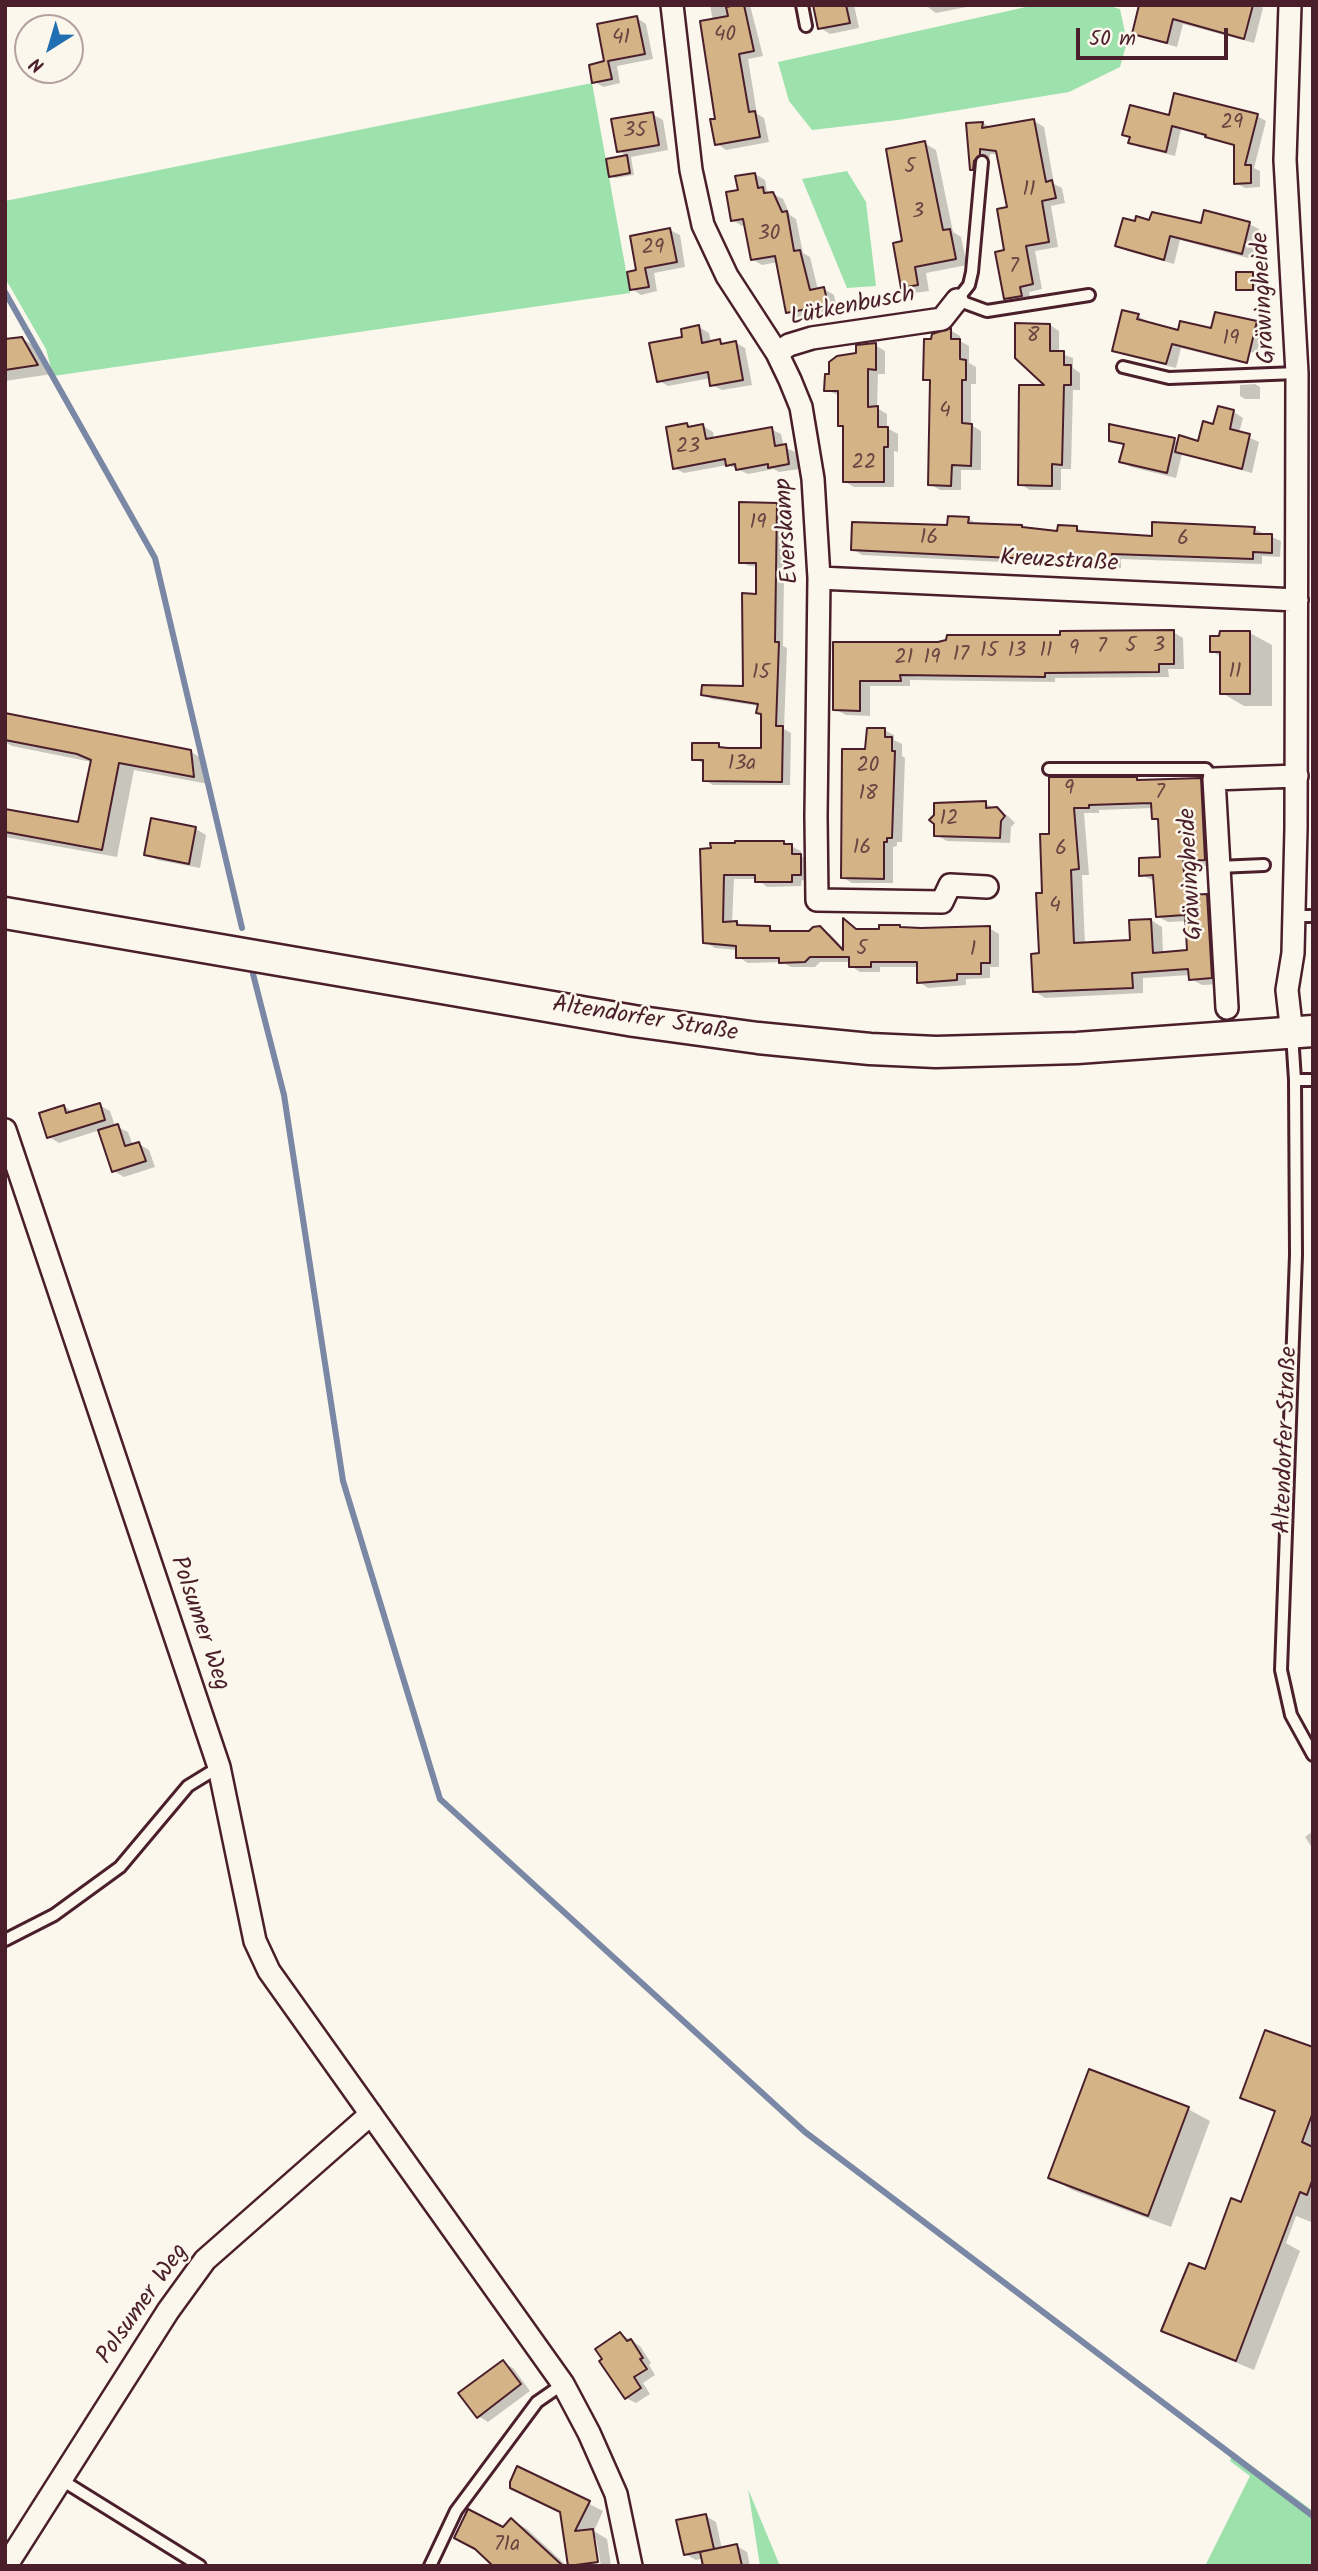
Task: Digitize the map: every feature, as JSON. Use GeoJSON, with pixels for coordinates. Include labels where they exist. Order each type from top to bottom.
{"type":"FeatureCollection","features":[{"type":"Feature","properties":{"kind":"street","name":"Everskamp"},"geometry":{"type":"LineString","coordinates":[[672,5],[691,170],[703,225],[727,276],[777,353],[801,407],[813,479],[819,578],[817,900],[942,902],[950,885],[987,887]]}},
{"type":"Feature","properties":{"kind":"street","name":"Gräwingheide"},"geometry":{"type":"LineString","coordinates":[[1290,5],[1285,160],[1297,373],[1304,444],[1299,593],[1305,688],[1297,776],[1303,916],[1287,990],[1302,1033]]}},
{"type":"Feature","properties":{"kind":"street","name":"Lütkenbusch"},"geometry":{"type":"LineString","coordinates":[[777,353],[789,345],[812,338],[942,319],[957,300]]}},
{"type":"Feature","properties":{"kind":"street","name":"Kreuzstraße"},"geometry":{"type":"LineString","coordinates":[[819,578],[1299,593]]}},
{"type":"Feature","properties":{"kind":"street","name":"Gräwingheide"},"geometry":{"type":"LineString","coordinates":[[1227,1008],[1213,779],[1297,776]]}},
{"type":"Feature","properties":{"kind":"street","name":"Altendorfer Straße"},"geometry":{"type":"LineString","coordinates":[[5,913],[634,1021],[820,1044],[936,1052],[1077,1048],[1302,1033]]}},
{"type":"Feature","properties":{"kind":"street","name":"Polsumer Weg"},"geometry":{"type":"LineString","coordinates":[[5,1130],[219,1768],[255,1941],[269,1971],[563,2384],[616,2494],[631,2566]]}},
{"type":"Feature","properties":{"kind":"street","name":"Polsumer Weg"},"geometry":{"type":"LineString","coordinates":[[6,2566],[168,2311],[205,2260],[370,2114]]}},
{"type":"Feature","properties":{"kind":"lane"},"geometry":{"type":"LineString","coordinates":[[802,5],[806,26]]}},
{"type":"Feature","properties":{"kind":"lane","name":"Lütkenbusch"},"geometry":{"type":"LineString","coordinates":[[957,300],[969,285],[972,272],[982,162]]}},
{"type":"Feature","properties":{"kind":"lane"},"geometry":{"type":"LineString","coordinates":[[957,300],[987,311],[1089,295]]}},
{"type":"Feature","properties":{"kind":"lane"},"geometry":{"type":"LineString","coordinates":[[1123,367],[1169,379],[1297,373]]}},
{"type":"Feature","properties":{"kind":"lane"},"geometry":{"type":"LineString","coordinates":[[1049,769],[1206,769],[1213,779]]}},
{"type":"Feature","properties":{"kind":"lane"},"geometry":{"type":"LineString","coordinates":[[1218,867],[1264,865]]}},
{"type":"Feature","properties":{"kind":"lane","name":"Altendorfer Straße"},"geometry":{"type":"LineString","coordinates":[[1302,1033],[1295,1080],[1296,1255],[1281,1670],[1291,1715],[1313,1755]]}},
{"type":"Feature","properties":{"kind":"lane"},"geometry":{"type":"LineString","coordinates":[[1295,1080],[1313,1080]]}},
{"type":"Feature","properties":{"kind":"lane"},"geometry":{"type":"LineString","coordinates":[[5,1940],[54,1915],[120,1867],[188,1786],[219,1768]]}},
{"type":"Feature","properties":{"kind":"lane"},"geometry":{"type":"LineString","coordinates":[[430,2566],[456,2511],[537,2402],[563,2384]]}},
{"type":"Feature","properties":{"kind":"lane"},"geometry":{"type":"LineString","coordinates":[[60,2479],[200,2566]]}},
{"type":"Feature","properties":{"kind":"green space"},"geometry":{"type":"Polygon","coordinates":[[[1035,5],[1106,5],[1120,9],[1127,42],[1120,67],[1069,92],[898,120],[812,130],[789,101],[778,62],[1035,5]]]}},
{"type":"Feature","properties":{"kind":"green space"},"geometry":{"type":"Polygon","coordinates":[[[592,83],[630,293],[53,376],[46,349],[5,278],[5,201],[592,83]]]}},
{"type":"Feature","properties":{"kind":"green space"},"geometry":{"type":"Polygon","coordinates":[[[847,171],[866,202],[876,286],[847,288],[802,179],[847,171]]]}},
{"type":"Feature","properties":{"kind":"green space"},"geometry":{"type":"Polygon","coordinates":[[[1233,2452],[1313,2511],[1313,2566],[1205,2566],[1250,2476],[1230,2461],[1233,2452]]]}},
{"type":"Feature","properties":{"kind":"green space"},"geometry":{"type":"Polygon","coordinates":[[[748,2489],[780,2566],[760,2566],[748,2489]]]}},
{"type":"Feature","properties":{"kind":"building"},"geometry":{"type":"Polygon","coordinates":[[[744,5],[754,51],[739,54],[749,112],[755,111],[760,137],[715,145],[710,119],[715,119],[700,21],[728,16],[726,7],[744,5]]]}},
{"type":"Feature","properties":{"kind":"building"},"geometry":{"type":"Polygon","coordinates":[[[813,5],[846,5],[850,23],[818,29],[813,5]]]}},
{"type":"Feature","properties":{"kind":"building"},"geometry":{"type":"Polygon","coordinates":[[[1139,5],[1253,5],[1244,39],[1173,19],[1167,43],[1132,34],[1139,5]]]}},
{"type":"Feature","properties":{"kind":"building"},"geometry":{"type":"Polygon","coordinates":[[[637,16],[645,54],[608,61],[612,79],[592,83],[589,65],[604,61],[597,24],[637,16]]]}},
{"type":"Feature","properties":{"kind":"building"},"geometry":{"type":"Polygon","coordinates":[[[1174,93],[1258,114],[1245,165],[1251,165],[1251,183],[1234,184],[1234,145],[1205,137],[1206,135],[1172,126],[1166,152],[1128,143],[1130,137],[1122,135],[1130,105],[1169,115],[1174,93]]]}},
{"type":"Feature","properties":{"kind":"building"},"geometry":{"type":"Polygon","coordinates":[[[653,112],[659,145],[617,152],[611,119],[653,112]]]}},
{"type":"Feature","properties":{"kind":"building"},"geometry":{"type":"Polygon","coordinates":[[[1034,119],[1046,182],[1052,180],[1056,198],[1042,201],[1049,242],[1026,246],[1033,284],[1020,287],[1022,296],[1004,299],[995,252],[1004,250],[997,209],[1007,207],[996,151],[980,149],[973,170],[970,170],[966,123],[983,122],[982,128],[1034,119]]]}},
{"type":"Feature","properties":{"kind":"building"},"geometry":{"type":"Polygon","coordinates":[[[925,141],[943,230],[950,229],[956,259],[915,267],[918,285],[901,288],[893,243],[902,241],[886,149],[925,141]]]}},
{"type":"Feature","properties":{"kind":"building"},"geometry":{"type":"Polygon","coordinates":[[[627,155],[630,173],[609,177],[606,159],[627,155]]]}},
{"type":"Feature","properties":{"kind":"building"},"geometry":{"type":"Polygon","coordinates":[[[755,173],[758,188],[763,187],[764,193],[773,192],[782,212],[787,211],[794,251],[800,250],[810,290],[824,287],[828,305],[786,313],[775,256],[751,260],[743,219],[731,221],[726,192],[738,190],[735,176],[755,173]]]}},
{"type":"Feature","properties":{"kind":"building"},"geometry":{"type":"Polygon","coordinates":[[[1204,210],[1250,222],[1242,254],[1170,236],[1164,260],[1115,246],[1123,218],[1135,221],[1136,216],[1149,220],[1152,212],[1201,223],[1204,210]]]}},
{"type":"Feature","properties":{"kind":"building"},"geometry":{"type":"Polygon","coordinates":[[[670,228],[677,262],[645,268],[649,287],[630,290],[627,272],[636,270],[630,236],[670,228]]]}},
{"type":"Feature","properties":{"kind":"building"},"geometry":{"type":"Polygon","coordinates":[[[1236,272],[1253,272],[1253,290],[1236,290],[1236,272]]]}},
{"type":"Feature","properties":{"kind":"building"},"geometry":{"type":"Polygon","coordinates":[[[1122,310],[1139,314],[1137,319],[1178,330],[1180,321],[1211,328],[1215,312],[1257,321],[1247,363],[1172,344],[1166,364],[1112,351],[1122,310]]]}},
{"type":"Feature","properties":{"kind":"building"},"geometry":{"type":"Polygon","coordinates":[[[1015,323],[1050,324],[1050,351],[1064,351],[1064,365],[1071,365],[1071,385],[1064,385],[1062,465],[1052,464],[1052,486],[1018,485],[1019,385],[1044,385],[1015,358],[1015,323]]]}},
{"type":"Feature","properties":{"kind":"building"},"geometry":{"type":"Polygon","coordinates":[[[699,325],[702,343],[720,339],[721,344],[736,341],[743,380],[710,386],[708,372],[657,382],[649,343],[682,337],[681,329],[699,325]]]}},
{"type":"Feature","properties":{"kind":"building"},"geometry":{"type":"Polygon","coordinates":[[[951,328],[951,339],[960,339],[960,359],[966,360],[966,380],[962,380],[962,423],[972,424],[971,466],[952,465],[951,486],[928,485],[930,380],[923,380],[924,339],[931,339],[932,334],[951,328]]]}},
{"type":"Feature","properties":{"kind":"building"},"geometry":{"type":"Polygon","coordinates":[[[22,337],[38,365],[5,370],[5,339],[22,337]]]}},
{"type":"Feature","properties":{"kind":"building"},"geometry":{"type":"Polygon","coordinates":[[[876,343],[876,370],[868,369],[868,407],[878,406],[878,427],[888,427],[888,447],[884,447],[884,482],[843,482],[843,426],[838,426],[838,391],[824,391],[825,374],[829,374],[829,362],[837,356],[856,353],[856,345],[876,343]]]}},
{"type":"Feature","properties":{"kind":"building"},"geometry":{"type":"Polygon","coordinates":[[[1218,406],[1234,410],[1230,429],[1250,434],[1242,469],[1175,452],[1179,435],[1198,441],[1203,421],[1213,424],[1218,406]]]}},
{"type":"Feature","properties":{"kind":"building"},"geometry":{"type":"Polygon","coordinates":[[[687,423],[688,427],[703,424],[706,439],[772,427],[775,446],[786,444],[789,464],[768,468],[768,464],[736,470],[735,464],[726,466],[725,459],[673,469],[666,427],[687,423]]]}},
{"type":"Feature","properties":{"kind":"building"},"geometry":{"type":"Polygon","coordinates":[[[1109,424],[1175,438],[1167,473],[1119,462],[1124,444],[1109,441],[1109,424]]]}},
{"type":"Feature","properties":{"kind":"building"},"geometry":{"type":"Polygon","coordinates":[[[739,502],[777,503],[775,642],[779,642],[776,726],[783,726],[782,782],[703,781],[703,760],[692,760],[692,743],[719,743],[719,747],[728,748],[761,748],[761,714],[756,713],[758,704],[701,695],[702,685],[743,686],[742,593],[756,594],[756,563],[739,563],[739,502]]]}},
{"type":"Feature","properties":{"kind":"building"},"geometry":{"type":"Polygon","coordinates":[[[948,516],[969,517],[968,523],[1022,525],[1057,531],[1058,525],[1077,526],[1077,531],[1152,536],[1152,522],[1255,527],[1254,534],[1272,534],[1272,553],[1253,552],[1253,559],[1112,554],[1112,563],[851,550],[852,522],[947,525],[948,516]]]}},
{"type":"Feature","properties":{"kind":"building"},"geometry":{"type":"Polygon","coordinates":[[[1174,630],[1174,664],[1159,664],[1159,672],[1045,673],[1045,677],[900,675],[901,681],[860,681],[860,711],[833,710],[833,642],[938,642],[946,640],[947,635],[1060,635],[1060,631],[1174,630]]]}},
{"type":"Feature","properties":{"kind":"building"},"geometry":{"type":"Polygon","coordinates":[[[1220,631],[1250,631],[1250,694],[1220,694],[1220,652],[1210,652],[1210,636],[1219,636],[1220,631]]]}},
{"type":"Feature","properties":{"kind":"building"},"geometry":{"type":"Polygon","coordinates":[[[5,713],[191,750],[194,777],[119,763],[102,850],[5,832],[5,809],[78,822],[91,760],[77,754],[5,740],[5,713]]]}},
{"type":"Feature","properties":{"kind":"building"},"geometry":{"type":"Polygon","coordinates":[[[867,728],[885,728],[885,737],[892,737],[892,751],[895,751],[892,838],[887,838],[887,842],[884,842],[884,879],[841,878],[842,749],[865,749],[867,728]]]}},
{"type":"Feature","properties":{"kind":"building"},"geometry":{"type":"Polygon","coordinates":[[[1049,777],[1137,777],[1137,780],[1201,778],[1205,860],[1183,861],[1186,895],[1207,894],[1212,978],[1189,980],[1188,969],[1132,973],[1133,988],[1033,992],[1031,954],[1039,953],[1036,893],[1042,893],[1040,834],[1049,834],[1049,777]],[[1151,803],[1074,808],[1079,869],[1071,870],[1074,943],[1130,940],[1129,920],[1151,919],[1153,953],[1187,950],[1185,915],[1156,917],[1153,875],[1139,876],[1139,858],[1160,857],[1158,819],[1152,819],[1151,803]]]}},
{"type":"Feature","properties":{"kind":"building"},"geometry":{"type":"Polygon","coordinates":[[[986,801],[986,808],[997,807],[1005,816],[1001,821],[1000,838],[934,836],[934,824],[929,820],[934,815],[934,803],[986,801]]]}},
{"type":"Feature","properties":{"kind":"building"},"geometry":{"type":"Polygon","coordinates":[[[151,818],[196,827],[189,864],[144,855],[151,818]]]}},
{"type":"Feature","properties":{"kind":"building"},"geometry":{"type":"Polygon","coordinates":[[[784,841],[784,844],[792,844],[792,854],[801,854],[801,875],[792,875],[792,882],[755,882],[755,875],[724,875],[723,922],[737,921],[737,925],[770,926],[770,931],[809,931],[820,926],[843,950],[843,918],[856,929],[879,929],[879,925],[921,928],[990,926],[990,963],[981,963],[981,974],[957,974],[957,980],[917,983],[917,962],[871,962],[871,967],[849,967],[849,957],[810,957],[805,962],[779,963],[779,958],[736,958],[736,946],[703,943],[700,849],[711,848],[710,843],[784,841]]]}},
{"type":"Feature","properties":{"kind":"building"},"geometry":{"type":"Polygon","coordinates":[[[100,1103],[105,1120],[47,1138],[39,1113],[64,1105],[66,1113],[100,1103]]]}},
{"type":"Feature","properties":{"kind":"building"},"geometry":{"type":"Polygon","coordinates":[[[118,1124],[125,1146],[139,1142],[146,1161],[112,1172],[98,1130],[118,1124]]]}},
{"type":"Feature","properties":{"kind":"building"},"geometry":{"type":"Polygon","coordinates":[[[1265,2030],[1313,2047],[1313,2112],[1302,2142],[1313,2147],[1313,2178],[1307,2195],[1300,2192],[1236,2361],[1161,2331],[1189,2263],[1205,2269],[1231,2198],[1241,2202],[1275,2111],[1240,2098],[1265,2030]]]}},
{"type":"Feature","properties":{"kind":"building"},"geometry":{"type":"Polygon","coordinates":[[[1089,2069],[1189,2107],[1148,2216],[1048,2178],[1089,2069]]]}},
{"type":"Feature","properties":{"kind":"building"},"geometry":{"type":"Polygon","coordinates":[[[620,2332],[627,2341],[631,2339],[647,2369],[634,2377],[641,2388],[625,2399],[599,2361],[602,2359],[595,2349],[620,2332]]]}},
{"type":"Feature","properties":{"kind":"building"},"geometry":{"type":"Polygon","coordinates":[[[503,2360],[521,2384],[477,2418],[458,2393],[503,2360]]]}},
{"type":"Feature","properties":{"kind":"building"},"geometry":{"type":"Polygon","coordinates":[[[517,2466],[590,2501],[575,2531],[593,2529],[598,2562],[568,2566],[560,2512],[510,2488],[517,2466]]]}},
{"type":"Feature","properties":{"kind":"building"},"geometry":{"type":"Polygon","coordinates":[[[468,2509],[503,2527],[511,2518],[563,2566],[493,2566],[475,2549],[454,2538],[468,2509]]]}},
{"type":"Feature","properties":{"kind":"building"},"geometry":{"type":"Polygon","coordinates":[[[706,2514],[714,2549],[684,2555],[676,2520],[706,2514]]]}},
{"type":"Feature","properties":{"kind":"building"},"geometry":{"type":"Polygon","coordinates":[[[737,2544],[742,2566],[703,2566],[700,2552],[737,2544]]]}},
{"type":"Feature","properties":{"kind":"waterway"},"geometry":{"type":"LineString","coordinates":[[5,292],[155,558],[242,928]]}},
{"type":"Feature","properties":{"kind":"waterway"},"geometry":{"type":"LineString","coordinates":[[253,974],[284,1095],[343,1481],[440,1799],[805,2132],[1313,2516]]}}]}
